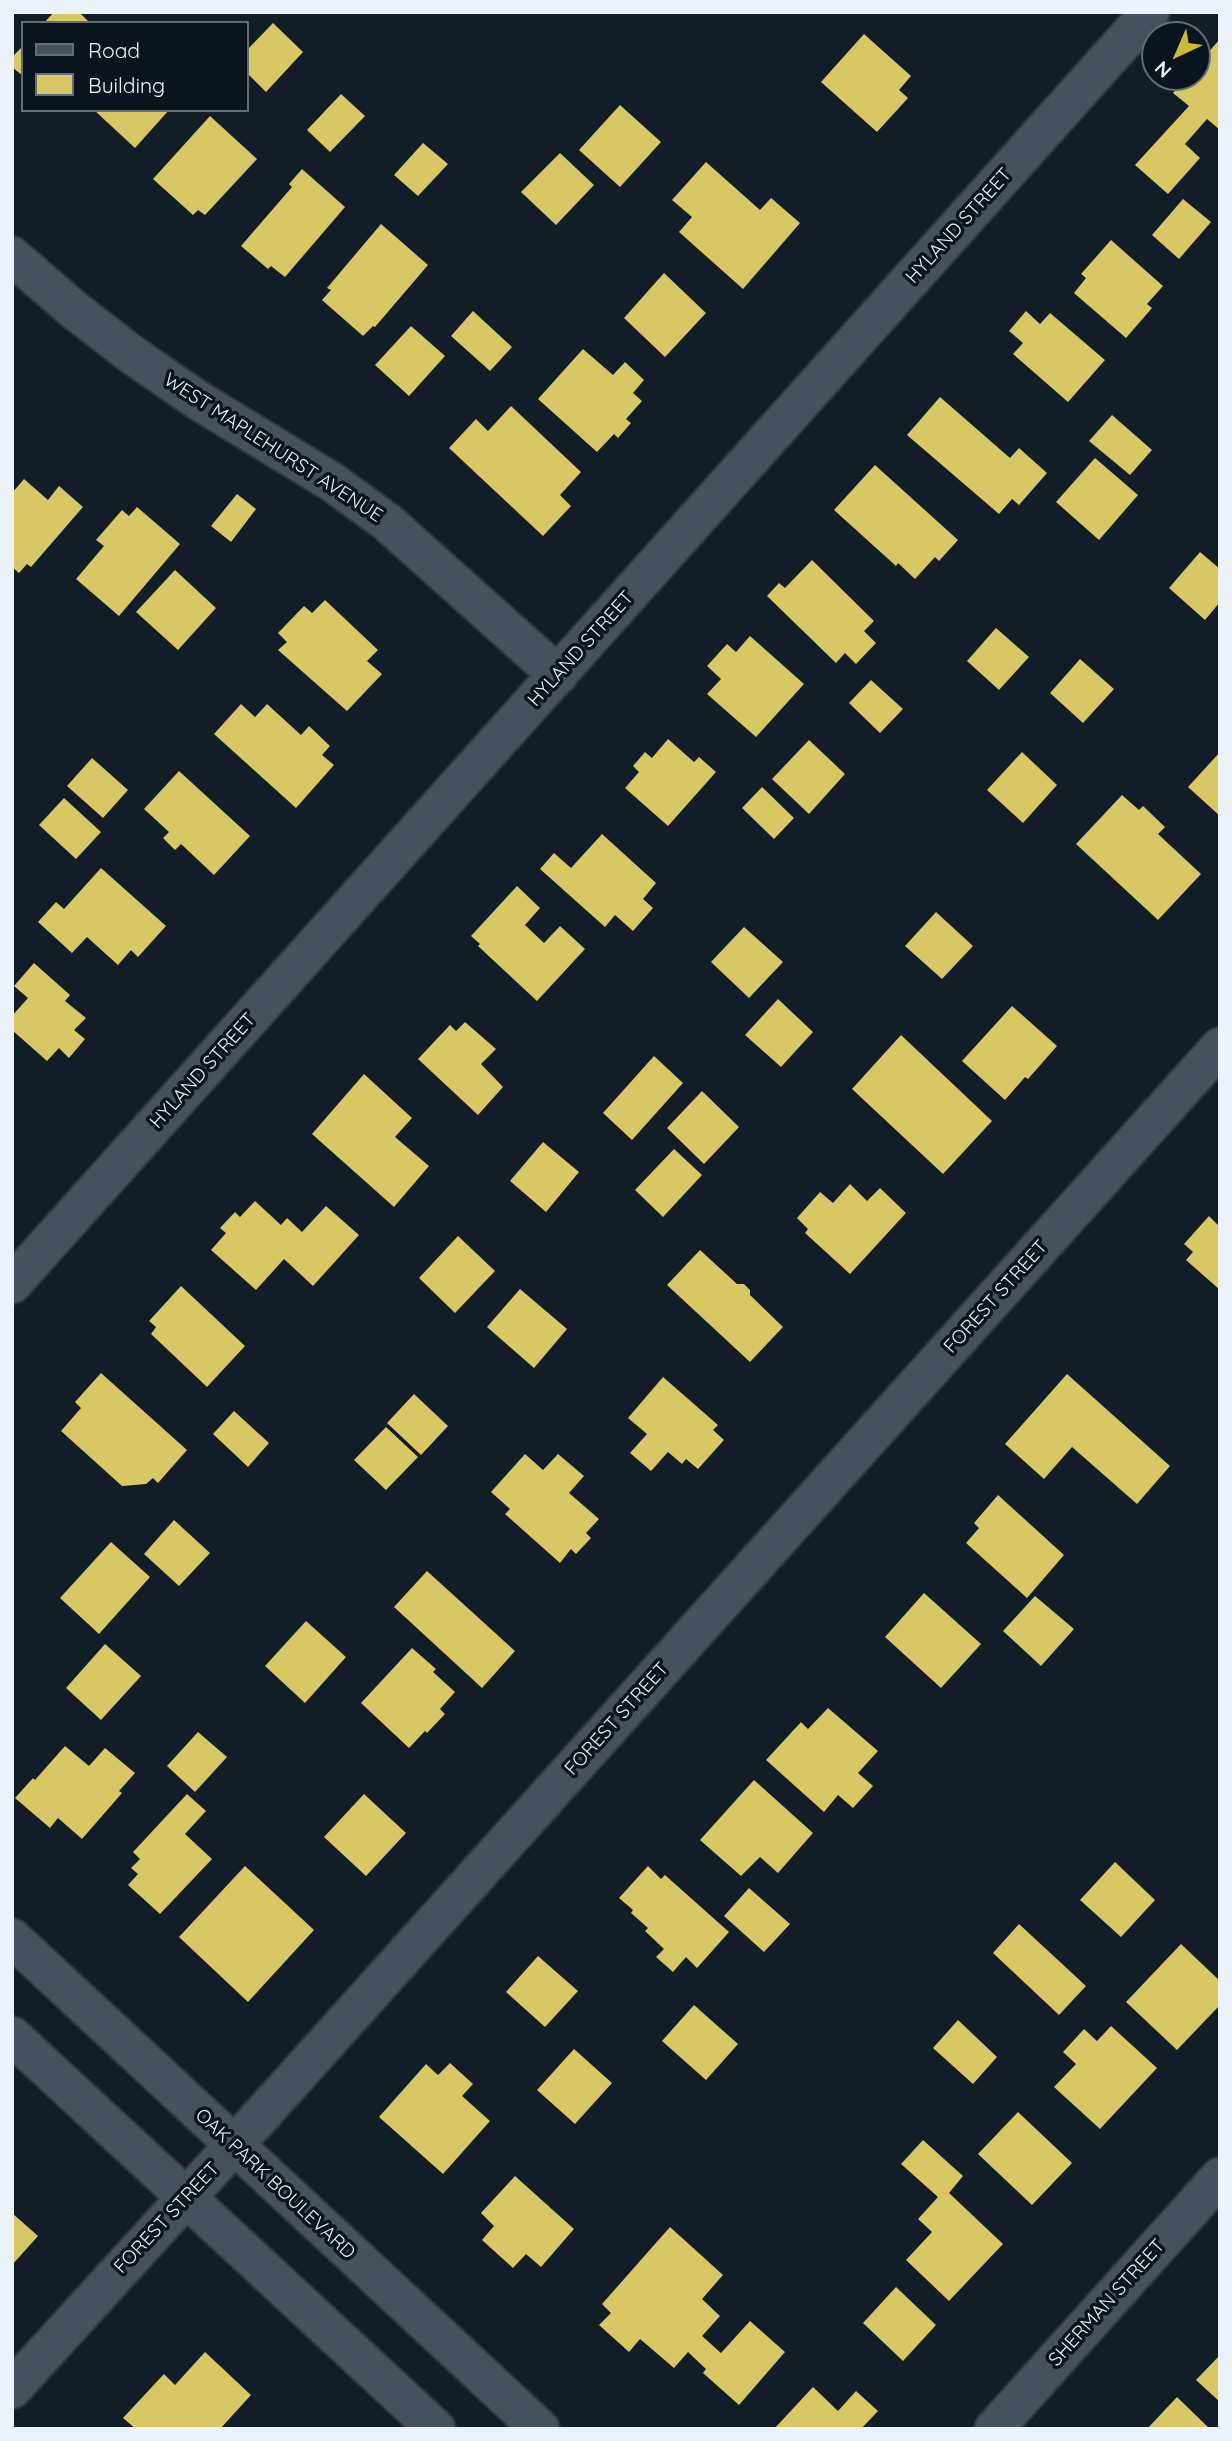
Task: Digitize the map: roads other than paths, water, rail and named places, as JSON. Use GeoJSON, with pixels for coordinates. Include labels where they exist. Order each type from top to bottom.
{"type":"FeatureCollection","features":[{"type":"Feature","properties":{"kind":"street","name":"HYLAND STREET"},"geometry":{"type":"LineString","coordinates":[[12,1284],[1150,12]]}},
{"type":"Feature","properties":{"kind":"street","name":"WEST MAPLEHURST AVENUE"},"geometry":{"type":"LineString","coordinates":[[12,256],[73,309],[131,354],[196,399],[332,482],[387,522],[558,675]]}},
{"type":"Feature","properties":{"kind":"street","name":"FOREST STREET"},"geometry":{"type":"LineString","coordinates":[[12,2389],[234,2146],[1220,1047]]}},
{"type":"Feature","properties":{"kind":"street","name":"OAK PARK BOULEVARD"},"geometry":{"type":"LineString","coordinates":[[12,1938],[540,2429]]}},
{"type":"Feature","properties":{"kind":"street"},"geometry":{"type":"LineString","coordinates":[[12,2036],[436,2429]]}},
{"type":"Feature","properties":{"kind":"street","name":"SHERMAN STREET"},"geometry":{"type":"LineString","coordinates":[[994,2429],[1220,2177]]}}]}
